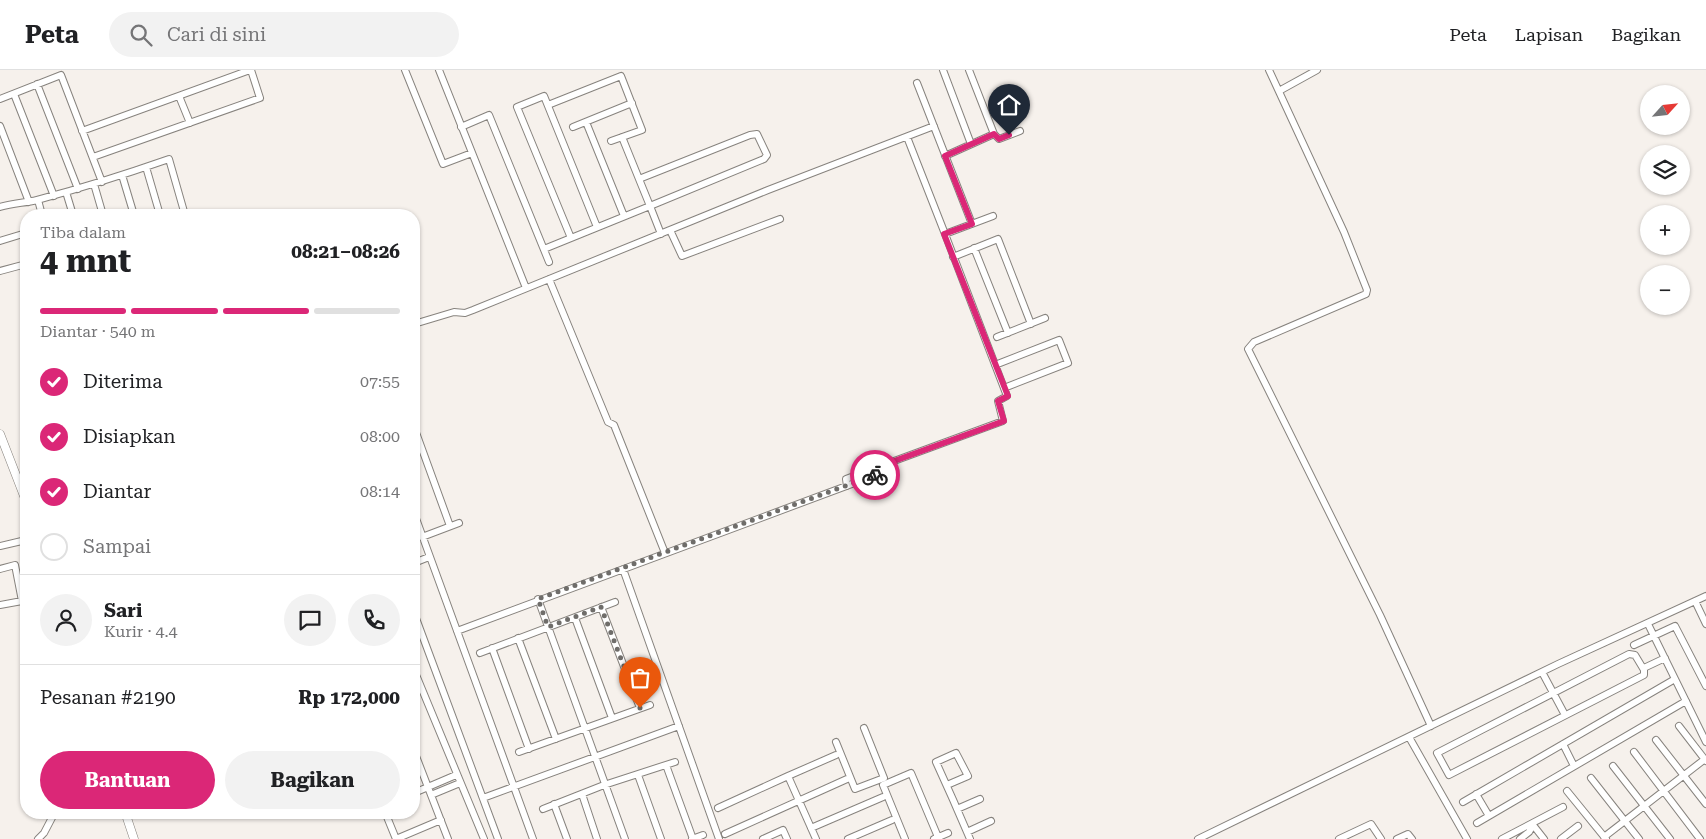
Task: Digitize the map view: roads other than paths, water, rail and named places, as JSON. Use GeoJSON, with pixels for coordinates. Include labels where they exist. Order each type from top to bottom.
{"type":"FeatureCollection","features":[{"type":"Feature","properties":{"kind":"street"},"geometry":{"type":"LineString","coordinates":[[82,131],[251,70],[260,98],[92,157]]}},
{"type":"Feature","properties":{"kind":"street"},"geometry":{"type":"LineString","coordinates":[[405,70],[443,164],[472,153]]}},
{"type":"Feature","properties":{"kind":"street"},"geometry":{"type":"LineString","coordinates":[[439,70],[526,288]]}},
{"type":"Feature","properties":{"kind":"street"},"geometry":{"type":"LineString","coordinates":[[943,70],[971,144]]}},
{"type":"Feature","properties":{"kind":"street"},"geometry":{"type":"LineString","coordinates":[[969,70],[994,134],[999,139],[1020,131]]}},
{"type":"Feature","properties":{"kind":"street"},"geometry":{"type":"LineString","coordinates":[[1269,70],[1344,232],[1367,290],[1366,294],[1254,342],[1248,349],[1380,615],[1431,726]]}},
{"type":"Feature","properties":{"kind":"street"},"geometry":{"type":"LineString","coordinates":[[1278,91],[1317,70]]}},
{"type":"Feature","properties":{"kind":"street"},"geometry":{"type":"LineString","coordinates":[[0,99],[61,75],[102,182]]}},
{"type":"Feature","properties":{"kind":"street"},"geometry":{"type":"LineString","coordinates":[[548,105],[621,76],[642,130],[611,142]]}},
{"type":"Feature","properties":{"kind":"street"},"geometry":{"type":"LineString","coordinates":[[917,83],[972,224]]}},
{"type":"Feature","properties":{"kind":"street"},"geometry":{"type":"LineString","coordinates":[[37,84],[78,189]]}},
{"type":"Feature","properties":{"kind":"street"},"geometry":{"type":"LineString","coordinates":[[14,94],[54,196]]}},
{"type":"Feature","properties":{"kind":"street"},"geometry":{"type":"LineString","coordinates":[[180,96],[190,123]]}},
{"type":"Feature","properties":{"kind":"street"},"geometry":{"type":"LineString","coordinates":[[570,238],[518,107],[544,96],[597,227]]}},
{"type":"Feature","properties":{"kind":"street"},"geometry":{"type":"LineString","coordinates":[[573,127],[632,103]]}},
{"type":"Feature","properties":{"kind":"street"},"geometry":{"type":"LineString","coordinates":[[461,127],[488,115],[549,262]]}},
{"type":"Feature","properties":{"kind":"street"},"geometry":{"type":"LineString","coordinates":[[586,122],[624,216]]}},
{"type":"Feature","properties":{"kind":"street"},"geometry":{"type":"LineString","coordinates":[[0,126],[29,202]]}},
{"type":"Feature","properties":{"kind":"street"},"geometry":{"type":"LineString","coordinates":[[420,322],[454,312],[465,313],[934,126]]}},
{"type":"Feature","properties":{"kind":"street"},"geometry":{"type":"LineString","coordinates":[[544,249],[764,159],[766,154],[759,136],[754,133],[639,179]]}},
{"type":"Feature","properties":{"kind":"street"},"geometry":{"type":"LineString","coordinates":[[945,156],[994,134]]}},
{"type":"Feature","properties":{"kind":"street"},"geometry":{"type":"LineString","coordinates":[[622,137],[661,234]]}},
{"type":"Feature","properties":{"kind":"street"},"geometry":{"type":"LineString","coordinates":[[457,631],[538,599],[876,475],[875,468],[1004,421],[998,401],[1008,396],[907,137]]}},
{"type":"Feature","properties":{"kind":"street"},"geometry":{"type":"LineString","coordinates":[[0,207],[17,202],[29,202],[54,196],[169,159],[184,209]]}},
{"type":"Feature","properties":{"kind":"street"},"geometry":{"type":"LineString","coordinates":[[146,167],[158,209]]}},
{"type":"Feature","properties":{"kind":"street"},"geometry":{"type":"LineString","coordinates":[[122,175],[132,209]]}},
{"type":"Feature","properties":{"kind":"street"},"geometry":{"type":"LineString","coordinates":[[94,184],[101,209]]}},
{"type":"Feature","properties":{"kind":"street"},"geometry":{"type":"LineString","coordinates":[[66,192],[71,209]]}},
{"type":"Feature","properties":{"kind":"street"},"geometry":{"type":"LineString","coordinates":[[38,200],[40,209]]}},
{"type":"Feature","properties":{"kind":"street"},"geometry":{"type":"LineString","coordinates":[[944,234],[993,216]]}},
{"type":"Feature","properties":{"kind":"street"},"geometry":{"type":"LineString","coordinates":[[670,230],[682,256],[780,220]]}},
{"type":"Feature","properties":{"kind":"street"},"geometry":{"type":"LineString","coordinates":[[0,241],[20,235]]}},
{"type":"Feature","properties":{"kind":"street"},"geometry":{"type":"LineString","coordinates":[[953,257],[998,239],[1031,324]]}},
{"type":"Feature","properties":{"kind":"street"},"geometry":{"type":"LineString","coordinates":[[974,248],[1008,333]]}},
{"type":"Feature","properties":{"kind":"street"},"geometry":{"type":"LineString","coordinates":[[0,271],[20,266]]}},
{"type":"Feature","properties":{"kind":"street"},"geometry":{"type":"LineString","coordinates":[[549,279],[608,422],[614,425],[665,553]]}},
{"type":"Feature","properties":{"kind":"street"},"geometry":{"type":"LineString","coordinates":[[997,337],[1045,318]]}},
{"type":"Feature","properties":{"kind":"street"},"geometry":{"type":"LineString","coordinates":[[995,365],[1059,340],[1068,363],[1004,388]]}},
{"type":"Feature","properties":{"kind":"street"},"geometry":{"type":"LineString","coordinates":[[0,434],[20,484]]}},
{"type":"Feature","properties":{"kind":"street"},"geometry":{"type":"LineString","coordinates":[[420,444],[450,526]]}},
{"type":"Feature","properties":{"kind":"street"},"geometry":{"type":"LineString","coordinates":[[422,537],[459,523]]}},
{"type":"Feature","properties":{"kind":"street"},"geometry":{"type":"LineString","coordinates":[[420,531],[533,839]]}},
{"type":"Feature","properties":{"kind":"street"},"geometry":{"type":"LineString","coordinates":[[0,546],[20,541]]}},
{"type":"Feature","properties":{"kind":"street"},"geometry":{"type":"LineString","coordinates":[[420,561],[430,557]]}},
{"type":"Feature","properties":{"kind":"street"},"geometry":{"type":"LineString","coordinates":[[0,568],[15,566],[20,591]]}},
{"type":"Feature","properties":{"kind":"street"},"geometry":{"type":"LineString","coordinates":[[622,569],[680,726],[719,839]]}},
{"type":"Feature","properties":{"kind":"street"},"geometry":{"type":"LineString","coordinates":[[1198,839],[1206,837],[1542,672],[1706,596]]}},
{"type":"Feature","properties":{"kind":"street"},"geometry":{"type":"LineString","coordinates":[[538,599],[625,839]]}},
{"type":"Feature","properties":{"kind":"street"},"geometry":{"type":"LineString","coordinates":[[0,605],[20,601]]}},
{"type":"Feature","properties":{"kind":"street"},"geometry":{"type":"LineString","coordinates":[[1695,601],[1706,624]]}},
{"type":"Feature","properties":{"kind":"street"},"geometry":{"type":"LineString","coordinates":[[480,653],[615,602]]}},
{"type":"Feature","properties":{"kind":"street"},"geometry":{"type":"LineString","coordinates":[[601,607],[640,708]]}},
{"type":"Feature","properties":{"kind":"street"},"geometry":{"type":"LineString","coordinates":[[574,618],[612,718]]}},
{"type":"Feature","properties":{"kind":"street"},"geometry":{"type":"LineString","coordinates":[[1648,624],[1705,740],[1694,745]]}},
{"type":"Feature","properties":{"kind":"street"},"geometry":{"type":"LineString","coordinates":[[1634,645],[1675,626],[1706,686]]}},
{"type":"Feature","properties":{"kind":"street"},"geometry":{"type":"LineString","coordinates":[[420,629],[498,839]]}},
{"type":"Feature","properties":{"kind":"street"},"geometry":{"type":"LineString","coordinates":[[518,638],[556,739]]}},
{"type":"Feature","properties":{"kind":"street"},"geometry":{"type":"LineString","coordinates":[[492,648],[529,749]]}},
{"type":"Feature","properties":{"kind":"street"},"geometry":{"type":"LineString","coordinates":[[1629,654],[1635,655],[1644,670],[1644,675],[1449,775],[1437,752],[1552,693],[1629,654]]}},
{"type":"Feature","properties":{"kind":"street"},"geometry":{"type":"LineString","coordinates":[[1646,667],[1665,658]]}},
{"type":"Feature","properties":{"kind":"street"},"geometry":{"type":"LineString","coordinates":[[1542,672],[1565,715]]}},
{"type":"Feature","properties":{"kind":"street"},"geometry":{"type":"LineString","coordinates":[[1463,802],[1675,679]]}},
{"type":"Feature","properties":{"kind":"street"},"geometry":{"type":"LineString","coordinates":[[420,690],[484,839]]}},
{"type":"Feature","properties":{"kind":"street"},"geometry":{"type":"LineString","coordinates":[[1477,823],[1686,701]]}},
{"type":"Feature","properties":{"kind":"street"},"geometry":{"type":"LineString","coordinates":[[519,752],[650,705]]}},
{"type":"Feature","properties":{"kind":"street"},"geometry":{"type":"LineString","coordinates":[[483,798],[680,726]]}},
{"type":"Feature","properties":{"kind":"street"},"geometry":{"type":"LineString","coordinates":[[1567,791],[1605,838],[1705,760],[1679,726]]}},
{"type":"Feature","properties":{"kind":"street"},"geometry":{"type":"LineString","coordinates":[[864,728],[905,839]]}},
{"type":"Feature","properties":{"kind":"street"},"geometry":{"type":"LineString","coordinates":[[1410,737],[1467,839]]}},
{"type":"Feature","properties":{"kind":"street"},"geometry":{"type":"LineString","coordinates":[[1656,740],[1706,804]]}},
{"type":"Feature","properties":{"kind":"street"},"geometry":{"type":"LineString","coordinates":[[836,742],[855,789],[911,774],[936,838],[948,833]]}},
{"type":"Feature","properties":{"kind":"street"},"geometry":{"type":"LineString","coordinates":[[1563,744],[1574,766]]}},
{"type":"Feature","properties":{"kind":"street"},"geometry":{"type":"LineString","coordinates":[[1634,752],[1700,839]]}},
{"type":"Feature","properties":{"kind":"street"},"geometry":{"type":"LineString","coordinates":[[946,785],[968,776],[956,753],[936,762],[946,785],[957,808],[970,839]]}},
{"type":"Feature","properties":{"kind":"street"},"geometry":{"type":"LineString","coordinates":[[718,808],[836,755]]}},
{"type":"Feature","properties":{"kind":"street"},"geometry":{"type":"LineString","coordinates":[[543,809],[604,785],[675,762]]}},
{"type":"Feature","properties":{"kind":"street"},"geometry":{"type":"LineString","coordinates":[[666,765],[692,839],[703,835]]}},
{"type":"Feature","properties":{"kind":"street"},"geometry":{"type":"LineString","coordinates":[[1613,766],[1670,839]]}},
{"type":"Feature","properties":{"kind":"street"},"geometry":{"type":"LineString","coordinates":[[420,767],[448,839]]}},
{"type":"Feature","properties":{"kind":"street"},"geometry":{"type":"LineString","coordinates":[[420,791],[456,775]]}},
{"type":"Feature","properties":{"kind":"street"},"geometry":{"type":"LineString","coordinates":[[638,775],[661,839]]}},
{"type":"Feature","properties":{"kind":"street"},"geometry":{"type":"LineString","coordinates":[[788,776],[816,839]]}},
{"type":"Feature","properties":{"kind":"street"},"geometry":{"type":"LineString","coordinates":[[1591,778],[1639,839]]}},
{"type":"Feature","properties":{"kind":"street"},"geometry":{"type":"LineString","coordinates":[[725,834],[847,779]]}},
{"type":"Feature","properties":{"kind":"street"},"geometry":{"type":"LineString","coordinates":[[431,795],[460,783]]}},
{"type":"Feature","properties":{"kind":"street"},"geometry":{"type":"LineString","coordinates":[[582,794],[598,839]]}},
{"type":"Feature","properties":{"kind":"street"},"geometry":{"type":"LineString","coordinates":[[1476,794],[1489,816]]}},
{"type":"Feature","properties":{"kind":"street"},"geometry":{"type":"LineString","coordinates":[[811,828],[883,797]]}},
{"type":"Feature","properties":{"kind":"street"},"geometry":{"type":"LineString","coordinates":[[957,808],[980,798]]}},
{"type":"Feature","properties":{"kind":"street"},"geometry":{"type":"LineString","coordinates":[[554,804],[567,839]]}},
{"type":"Feature","properties":{"kind":"street"},"geometry":{"type":"LineString","coordinates":[[1502,839],[1533,825],[1564,807]]}},
{"type":"Feature","properties":{"kind":"street"},"geometry":{"type":"LineString","coordinates":[[38,839],[44,833],[51,819]]}},
{"type":"Feature","properties":{"kind":"street"},"geometry":{"type":"LineString","coordinates":[[127,819],[134,839]]}},
{"type":"Feature","properties":{"kind":"street"},"geometry":{"type":"LineString","coordinates":[[388,819],[396,839],[413,836],[441,820]]}},
{"type":"Feature","properties":{"kind":"street"},"geometry":{"type":"LineString","coordinates":[[848,839],[892,820]]}},
{"type":"Feature","properties":{"kind":"street"},"geometry":{"type":"LineString","coordinates":[[967,832],[990,822]]}},
{"type":"Feature","properties":{"kind":"street"},"geometry":{"type":"LineString","coordinates":[[1339,839],[1347,837],[1371,824],[1381,839]]}},
{"type":"Feature","properties":{"kind":"street"},"geometry":{"type":"LineString","coordinates":[[1520,839],[1529,832],[1533,825]]}},
{"type":"Feature","properties":{"kind":"street"},"geometry":{"type":"LineString","coordinates":[[1533,825],[1544,839]]}},
{"type":"Feature","properties":{"kind":"street"},"geometry":{"type":"LineString","coordinates":[[1561,839],[1578,826]]}},
{"type":"Feature","properties":{"kind":"street"},"geometry":{"type":"LineString","coordinates":[[764,839],[783,830],[787,839]]}},
{"type":"Feature","properties":{"kind":"street"},"geometry":{"type":"LineString","coordinates":[[1570,832],[1575,839]]}},
{"type":"Feature","properties":{"kind":"street"},"geometry":{"type":"LineString","coordinates":[[1397,839],[1408,834],[1412,839]]}}]}
